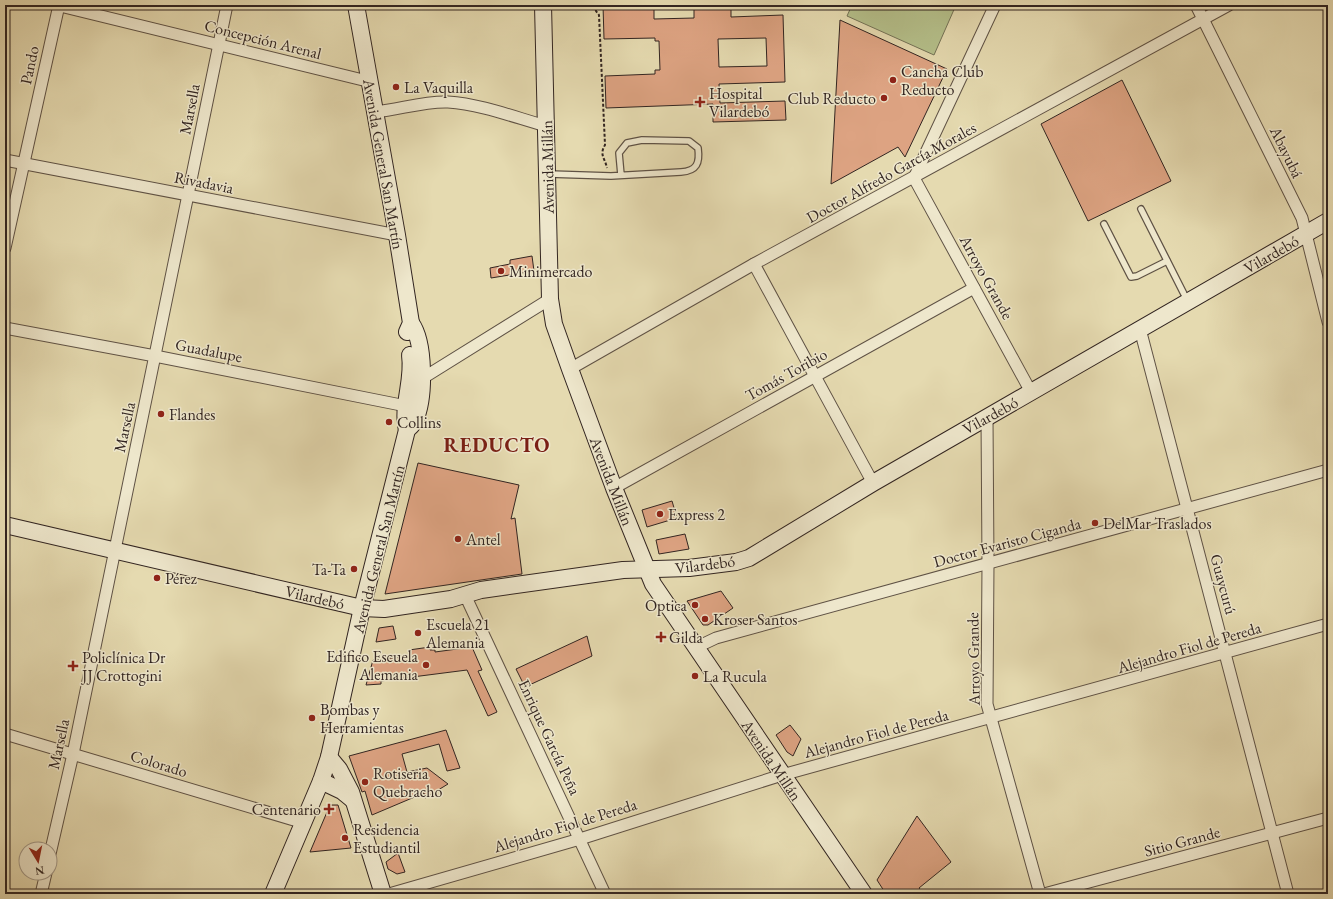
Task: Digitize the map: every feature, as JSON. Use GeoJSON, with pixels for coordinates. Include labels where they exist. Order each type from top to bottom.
{"type":"FeatureCollection","features":[{"type":"Feature","properties":{"kind":"main road","name":"Avenida General San Martín"},"geometry":{"type":"LineString","coordinates":[[273,894],[321,781],[329,757],[362,608],[407,430],[415,421],[417,331],[411,323],[397,235],[356,5]]}},
{"type":"Feature","properties":{"kind":"main road","name":"Avenida Millán"},"geometry":{"type":"LineString","coordinates":[[543,5],[550,299],[554,324],[570,369],[614,488],[646,570],[653,584],[864,894]]}},
{"type":"Feature","properties":{"kind":"main road","name":"Vilardebó"},"geometry":{"type":"LineString","coordinates":[[5,525],[115,549],[362,608],[384,609],[451,599],[482,590],[623,570],[689,568],[736,562],[749,558],[873,483],[1328,221]]}},
{"type":"Feature","properties":{"kind":"main road","name":"Avenida General San Martín"},"geometry":{"type":"LineString","coordinates":[[407,430],[404,418],[406,406],[417,376]]}},
{"type":"Feature","properties":{"kind":"main road"},"geometry":{"type":"LineString","coordinates":[[329,757],[339,769],[351,792],[352,800],[383,894]]}},
{"type":"Feature","properties":{"kind":"main road"},"geometry":{"type":"LineString","coordinates":[[321,781],[342,791],[352,800]]}},
{"type":"Feature","properties":{"kind":"street","name":"Concepción Arenal"},"geometry":{"type":"LineString","coordinates":[[58,5],[363,80],[368,79]]}},
{"type":"Feature","properties":{"kind":"street","name":"Pando"},"geometry":{"type":"LineString","coordinates":[[5,248],[58,5]]}},
{"type":"Feature","properties":{"kind":"street","name":"Marsella"},"geometry":{"type":"LineString","coordinates":[[53,841],[73,754],[227,5]]}},
{"type":"Feature","properties":{"kind":"street"},"geometry":{"type":"LineString","coordinates":[[914,178],[995,5]]}},
{"type":"Feature","properties":{"kind":"street","name":"Abayubá"},"geometry":{"type":"LineString","coordinates":[[1196,5],[1302,218],[1307,233],[1328,322]]}},
{"type":"Feature","properties":{"kind":"street","name":"Doctor Alfredo García Morales"},"geometry":{"type":"LineString","coordinates":[[570,369],[754,264],[1229,5]]}},
{"type":"Feature","properties":{"kind":"street"},"geometry":{"type":"LineString","coordinates":[[375,112],[433,102],[448,102],[471,106],[546,126]]}},
{"type":"Feature","properties":{"kind":"street","name":"Rivadavia"},"geometry":{"type":"LineString","coordinates":[[5,160],[397,235]]}},
{"type":"Feature","properties":{"kind":"street","name":"Arroyo Grande"},"geometry":{"type":"LineString","coordinates":[[914,178],[1032,392]]}},
{"type":"Feature","properties":{"kind":"street"},"geometry":{"type":"LineString","coordinates":[[754,264],[873,483]]}},
{"type":"Feature","properties":{"kind":"street","name":"Tomás Toribio"},"geometry":{"type":"LineString","coordinates":[[614,488],[974,288]]}},
{"type":"Feature","properties":{"kind":"street"},"geometry":{"type":"LineString","coordinates":[[417,376],[550,299]]}},
{"type":"Feature","properties":{"kind":"street","name":"Guadalupe"},"geometry":{"type":"LineString","coordinates":[[5,328],[406,406]]}},
{"type":"Feature","properties":{"kind":"street","name":"Guaycurú"},"geometry":{"type":"LineString","coordinates":[[1140,329],[1288,894]]}},
{"type":"Feature","properties":{"kind":"street","name":"Arroyo Grande"},"geometry":{"type":"LineString","coordinates":[[987,417],[987,704],[1040,894]]}},
{"type":"Feature","properties":{"kind":"street","name":"Doctor Evaristo Ciganda"},"geometry":{"type":"LineString","coordinates":[[696,648],[716,638],[1328,470]]}},
{"type":"Feature","properties":{"kind":"street","name":"Enrique García Peña"},"geometry":{"type":"LineString","coordinates":[[465,595],[605,894]]}},
{"type":"Feature","properties":{"kind":"street","name":"Alejandro Fiol de Pereda"},"geometry":{"type":"LineString","coordinates":[[390,894],[580,839],[782,775],[1328,624]]}},
{"type":"Feature","properties":{"kind":"street","name":"Colorado"},"geometry":{"type":"LineString","coordinates":[[5,734],[304,822]]}},
{"type":"Feature","properties":{"kind":"street","name":"Sitio Grande"},"geometry":{"type":"LineString","coordinates":[[1044,894],[1328,818]]}},
{"type":"Feature","properties":{"kind":"street"},"geometry":{"type":"LineString","coordinates":[[41,894],[44,881]]}},
{"type":"Feature","properties":{"kind":"lane"},"geometry":{"type":"LineString","coordinates":[[547,174],[621,175],[689,172],[696,167],[700,160],[698,148],[688,141],[642,140],[627,143],[619,153],[621,175]]}},
{"type":"Feature","properties":{"kind":"lane"},"geometry":{"type":"LineString","coordinates":[[1141,209],[1188,302]]}},
{"type":"Feature","properties":{"kind":"lane"},"geometry":{"type":"LineString","coordinates":[[1104,224],[1131,277],[1137,276],[1167,261]]}},
{"type":"Feature","properties":{"kind":"path"},"geometry":{"type":"LineString","coordinates":[[595,5],[599,14],[605,145],[602,151],[602,157],[606,165],[607,175]]}},
{"type":"Feature","properties":{"kind":"green space"},"geometry":{"type":"Polygon","coordinates":[[[852,5],[956,5],[934,55],[847,16],[852,5]]]}},
{"type":"Feature","properties":{"kind":"building"},"geometry":{"type":"Polygon","coordinates":[[[603,5],[654,5],[654,19],[694,18],[694,5],[731,5],[731,17],[783,15],[785,82],[719,84],[720,103],[785,101],[786,120],[713,122],[713,104],[606,108],[605,76],[655,74],[655,70],[660,70],[659,41],[655,41],[655,38],[604,39],[603,5]],[[766,38],[718,39],[719,67],[767,66],[766,38]]]}},
{"type":"Feature","properties":{"kind":"building","name":"Club Reducto"},"geometry":{"type":"Polygon","coordinates":[[[840,20],[947,69],[905,157],[898,147],[831,184],[840,20]]]}},
{"type":"Feature","properties":{"kind":"building"},"geometry":{"type":"Polygon","coordinates":[[[1122,80],[1171,181],[1088,221],[1041,124],[1122,80]]]}},
{"type":"Feature","properties":{"kind":"building"},"geometry":{"type":"Polygon","coordinates":[[[532,256],[534,271],[491,278],[490,268],[510,264],[510,260],[532,256]]]}},
{"type":"Feature","properties":{"kind":"building","name":"Antel"},"geometry":{"type":"Polygon","coordinates":[[[418,463],[519,485],[511,519],[515,518],[522,574],[385,594],[418,463]]]}},
{"type":"Feature","properties":{"kind":"building","name":"Express 2"},"geometry":{"type":"Polygon","coordinates":[[[672,501],[677,518],[647,527],[642,510],[672,501]]]}},
{"type":"Feature","properties":{"kind":"building"},"geometry":{"type":"Polygon","coordinates":[[[685,534],[689,549],[659,554],[656,540],[685,534]]]}},
{"type":"Feature","properties":{"kind":"building"},"geometry":{"type":"Polygon","coordinates":[[[721,591],[733,608],[708,625],[703,625],[687,601],[721,591]]]}},
{"type":"Feature","properties":{"kind":"building"},"geometry":{"type":"Polygon","coordinates":[[[393,626],[396,639],[376,642],[379,628],[393,626]]]}},
{"type":"Feature","properties":{"kind":"building"},"geometry":{"type":"Polygon","coordinates":[[[587,636],[592,656],[525,687],[516,669],[587,636]]]}},
{"type":"Feature","properties":{"kind":"building","name":"Edifico Escuela Alemania"},"geometry":{"type":"Polygon","coordinates":[[[430,647],[430,650],[435,650],[435,652],[472,647],[482,670],[478,671],[497,712],[488,716],[467,670],[381,681],[381,684],[366,685],[373,660],[410,656],[409,650],[430,647]]]}},
{"type":"Feature","properties":{"kind":"building"},"geometry":{"type":"Polygon","coordinates":[[[790,725],[801,739],[793,756],[787,752],[776,735],[790,725]]]}},
{"type":"Feature","properties":{"kind":"building"},"geometry":{"type":"Polygon","coordinates":[[[446,730],[460,768],[447,771],[439,744],[402,754],[407,772],[427,768],[448,784],[425,798],[424,793],[372,815],[365,791],[362,792],[349,756],[446,730]]]}},
{"type":"Feature","properties":{"kind":"building"},"geometry":{"type":"Polygon","coordinates":[[[330,805],[338,805],[351,848],[310,852],[330,805]]]}},
{"type":"Feature","properties":{"kind":"building"},"geometry":{"type":"Polygon","coordinates":[[[917,816],[951,862],[919,888],[924,894],[886,894],[877,880],[917,816]]]}},
{"type":"Feature","properties":{"kind":"building"},"geometry":{"type":"Polygon","coordinates":[[[398,853],[405,872],[397,874],[388,869],[386,862],[398,853]]]}},
{"type":"Feature","properties":{"kind":"place","name":"Cancha Club Reducto"},"geometry":{"type":"Point","coordinates":[893,80]}},
{"type":"Feature","properties":{"kind":"place","name":"La Vaquilla"},"geometry":{"type":"Point","coordinates":[396,87]}},
{"type":"Feature","properties":{"kind":"place","name":"Club Reducto"},"geometry":{"type":"Point","coordinates":[884,98]}},
{"type":"Feature","properties":{"kind":"place","name":"Hospital Vilardebó"},"geometry":{"type":"Point","coordinates":[700,102]}},
{"type":"Feature","properties":{"kind":"place","name":"Minimercado"},"geometry":{"type":"Point","coordinates":[501,271]}},
{"type":"Feature","properties":{"kind":"place","name":"Flandes"},"geometry":{"type":"Point","coordinates":[161,414]}},
{"type":"Feature","properties":{"kind":"place","name":"Collins"},"geometry":{"type":"Point","coordinates":[389,422]}},
{"type":"Feature","properties":{"kind":"place","name":"Express 2"},"geometry":{"type":"Point","coordinates":[660,514]}},
{"type":"Feature","properties":{"kind":"place","name":"DelMar Traslados"},"geometry":{"type":"Point","coordinates":[1095,523]}},
{"type":"Feature","properties":{"kind":"place","name":"Antel"},"geometry":{"type":"Point","coordinates":[458,539]}},
{"type":"Feature","properties":{"kind":"place","name":"Ta-Ta"},"geometry":{"type":"Point","coordinates":[354,569]}},
{"type":"Feature","properties":{"kind":"place","name":"Pérez"},"geometry":{"type":"Point","coordinates":[157,578]}},
{"type":"Feature","properties":{"kind":"place","name":"Optica"},"geometry":{"type":"Point","coordinates":[695,605]}},
{"type":"Feature","properties":{"kind":"place","name":"Kroser Santos"},"geometry":{"type":"Point","coordinates":[705,619]}},
{"type":"Feature","properties":{"kind":"place","name":"Escuela 21 Alemania"},"geometry":{"type":"Point","coordinates":[418,633]}},
{"type":"Feature","properties":{"kind":"place","name":"Gilda"},"geometry":{"type":"Point","coordinates":[661,637]}},
{"type":"Feature","properties":{"kind":"place","name":"Edifico Escuela Alemania"},"geometry":{"type":"Point","coordinates":[426,665]}},
{"type":"Feature","properties":{"kind":"place","name":"Policlínica Dr JJ Crottogini"},"geometry":{"type":"Point","coordinates":[73,666]}},
{"type":"Feature","properties":{"kind":"place","name":"La Rucula"},"geometry":{"type":"Point","coordinates":[695,676]}},
{"type":"Feature","properties":{"kind":"place","name":"Bombas y Herramientas"},"geometry":{"type":"Point","coordinates":[312,718]}},
{"type":"Feature","properties":{"kind":"place","name":"Rotiseria Quebracho"},"geometry":{"type":"Point","coordinates":[365,782]}},
{"type":"Feature","properties":{"kind":"place","name":"Centenario"},"geometry":{"type":"Point","coordinates":[329,809]}},
{"type":"Feature","properties":{"kind":"place","name":"Residencia Estudiantil"},"geometry":{"type":"Point","coordinates":[345,838]}},
{"type":"Feature","properties":{"kind":"district","name":"REDUCTO"},"geometry":{"type":"Point","coordinates":[497,445]}}]}
